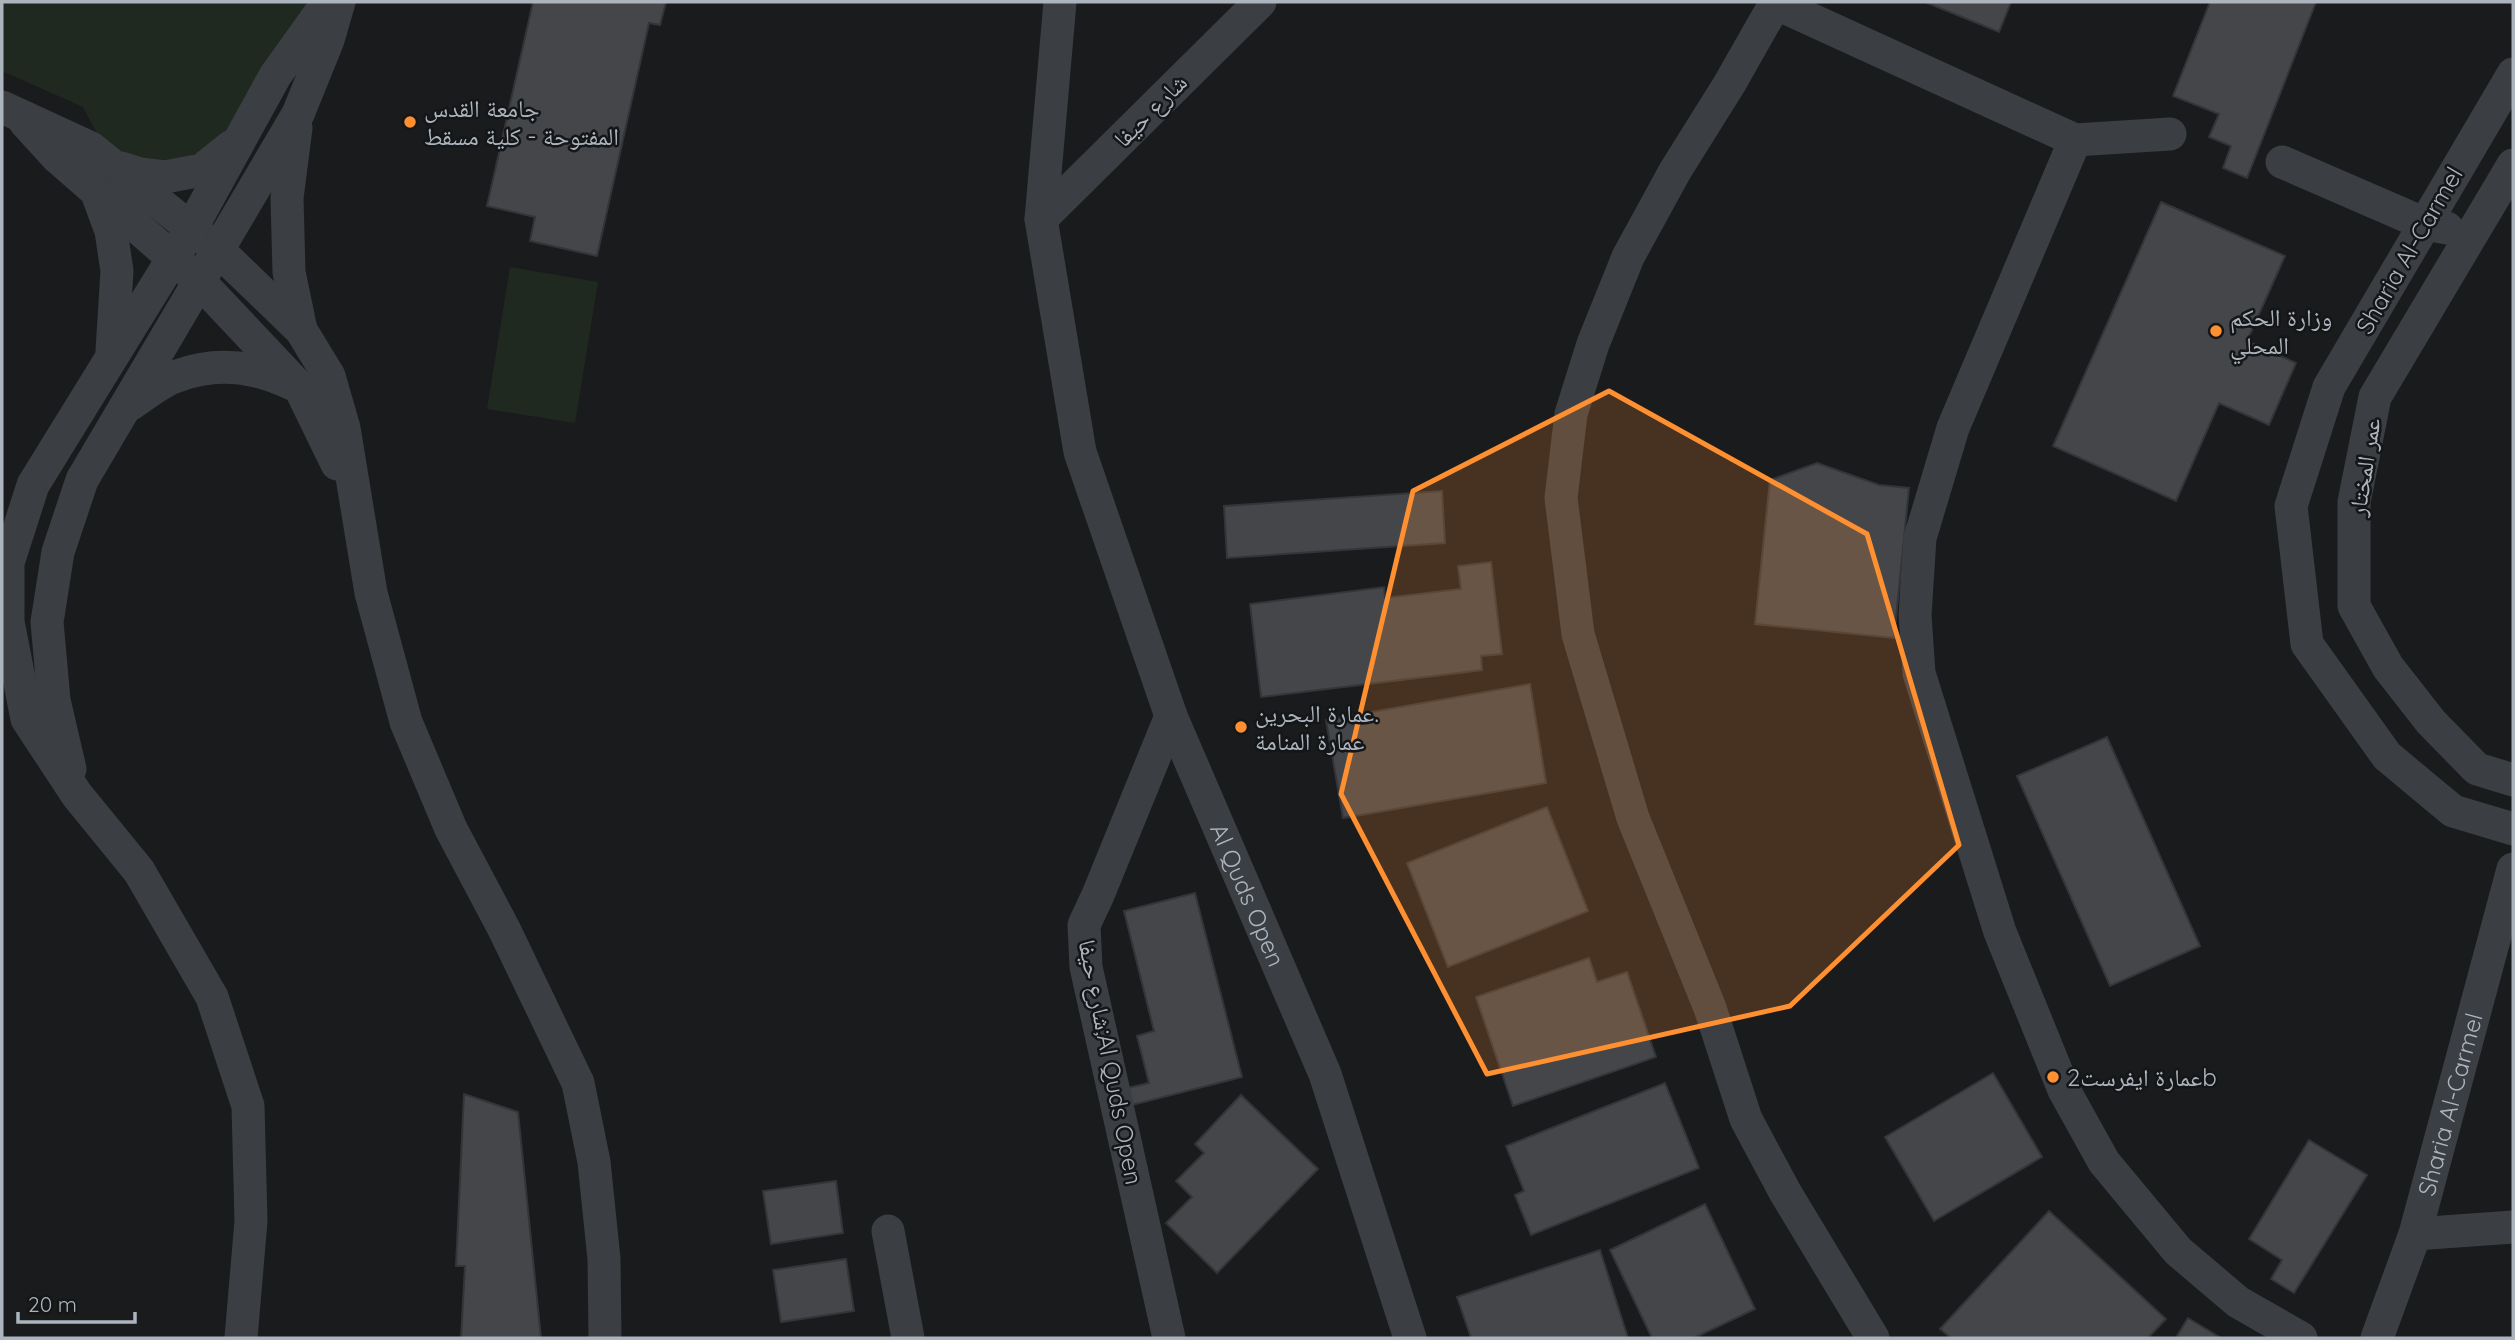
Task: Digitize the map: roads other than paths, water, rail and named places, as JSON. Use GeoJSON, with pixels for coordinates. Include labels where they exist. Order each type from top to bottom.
{"type":"FeatureCollection","features":[{"type":"Feature","properties":{"kind":"street"},"geometry":{"type":"LineString","coordinates":[[241,1338],[251,1221],[248,1107],[212,998],[139,871],[77,795],[27,719],[5,630],[8,563],[33,485],[191,229],[275,76],[328,2]]}},
{"type":"Feature","properties":{"kind":"street"},"geometry":{"type":"LineString","coordinates":[[77,795],[54,700],[47,622],[58,552],[82,480],[298,114],[328,40],[340,2]]}},
{"type":"Feature","properties":{"kind":"street"},"geometry":{"type":"LineString","coordinates":[[1041,219],[1060,2]]}},
{"type":"Feature","properties":{"kind":"street","name":"شارع حيفا"},"geometry":{"type":"LineString","coordinates":[[1041,219],[1260,2]]}},
{"type":"Feature","properties":{"kind":"street"},"geometry":{"type":"LineString","coordinates":[[1873,1338],[1785,1192],[1745,1119],[1710,1008],[1633,818],[1578,634],[1561,498],[1572,414],[1593,344],[1628,257],[1675,171],[1776,2],[2075,140],[2171,134]]}},
{"type":"Feature","properties":{"kind":"street","name":"Sharia Al-Carmel"},"geometry":{"type":"LineString","coordinates":[[2513,74],[2329,387],[2291,506],[2307,644],[2387,756],[2454,811],[2513,829]]}},
{"type":"Feature","properties":{"kind":"street"},"geometry":{"type":"LineString","coordinates":[[10,111],[91,148],[105,178],[173,258],[199,281],[300,388],[335,458],[360,522]]}},
{"type":"Feature","properties":{"kind":"street"},"geometry":{"type":"LineString","coordinates":[[298,114],[287,198],[289,272],[301,330]]}},
{"type":"Feature","properties":{"kind":"street"},"geometry":{"type":"LineString","coordinates":[[105,178],[139,174],[165,177],[202,170],[242,137]]}},
{"type":"Feature","properties":{"kind":"street"},"geometry":{"type":"LineString","coordinates":[[2075,140],[1953,428],[1920,538],[1915,615],[1919,673],[2000,932],[2064,1090],[2104,1162],[2178,1251],[2238,1302],[2301,1338]]}},
{"type":"Feature","properties":{"kind":"street"},"geometry":{"type":"LineString","coordinates":[[2282,162],[2425,224],[2473,232]]}},
{"type":"Feature","properties":{"kind":"street","name":"عمر المختار"},"geometry":{"type":"LineString","coordinates":[[2513,165],[2375,397],[2354,502],[2354,606],[2388,667],[2431,722],[2477,769],[2513,780]]}},
{"type":"Feature","properties":{"kind":"street"},"geometry":{"type":"LineString","coordinates":[[105,178],[191,229],[218,250],[301,330],[329,376],[344,428],[371,593],[407,722],[451,829],[516,953],[578,1083],[594,1162],[603,1245],[605,1338]]}},
{"type":"Feature","properties":{"kind":"street"},"geometry":{"type":"LineString","coordinates":[[105,178],[117,271],[111,357]]}},
{"type":"Feature","properties":{"kind":"street","name":"Al Quds Open"},"geometry":{"type":"LineString","coordinates":[[1041,219],[1080,452],[1171,716],[1325,1074],[1410,1338]]}},
{"type":"Feature","properties":{"kind":"street"},"geometry":{"type":"LineString","coordinates":[[126,407],[175,376],[213,367],[244,368],[270,373],[300,388]]}},
{"type":"Feature","properties":{"kind":"street","name":"شارع حيفا;Al Quds Open"},"geometry":{"type":"LineString","coordinates":[[1169,1338],[1086,967],[1084,925],[1171,716]]}},
{"type":"Feature","properties":{"kind":"street","name":"Sharia Al-Carmel"},"geometry":{"type":"LineString","coordinates":[[2377,1338],[2415,1234],[2513,869]]}},
{"type":"Feature","properties":{"kind":"street"},"geometry":{"type":"LineString","coordinates":[[2415,1234],[2513,1227]]}},
{"type":"Feature","properties":{"kind":"street"},"geometry":{"type":"LineString","coordinates":[[888,1231],[908,1338]]}},
{"type":"Feature","properties":{"kind":"place","name":"جامعة القدس المفتوحة - كلية مسقط"},"geometry":{"type":"Point","coordinates":[410,122]}},
{"type":"Feature","properties":{"kind":"place","name":"وزارة الحكم المحلي"},"geometry":{"type":"Point","coordinates":[2216,331]}},
{"type":"Feature","properties":{"kind":"place","name":"عمارة البحرين. عمارة المنامة"},"geometry":{"type":"Point","coordinates":[1241,727]}},
{"type":"Feature","properties":{"kind":"place","name":"عمارة ايفرست2b"},"geometry":{"type":"Point","coordinates":[2053,1077]}}]}
